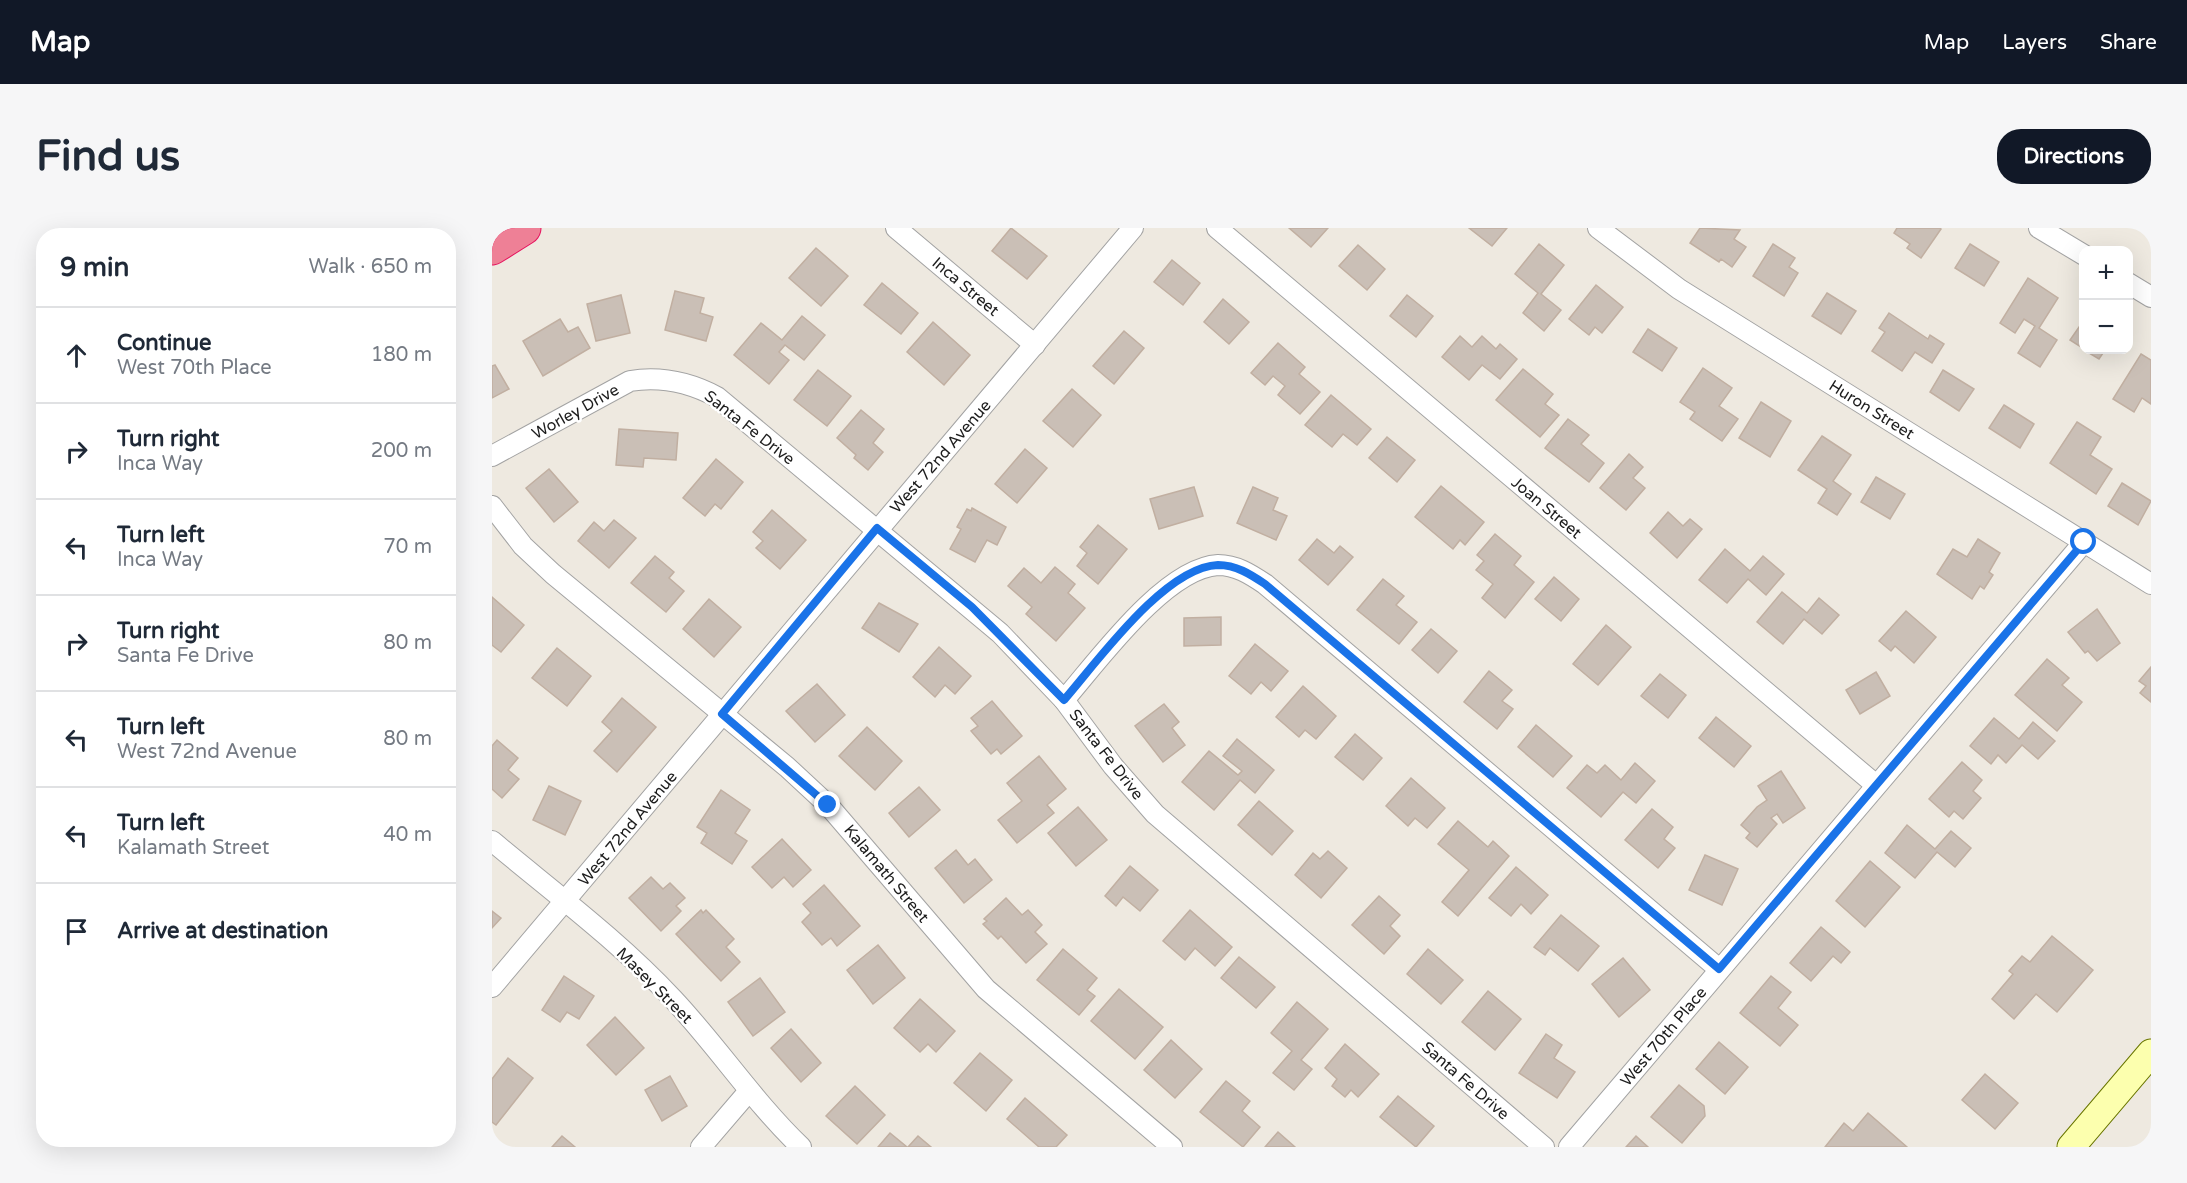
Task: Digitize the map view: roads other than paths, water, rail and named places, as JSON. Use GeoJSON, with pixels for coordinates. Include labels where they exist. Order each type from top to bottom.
{"type":"FeatureCollection","features":[{"type":"Feature","properties":{"kind":"highway"},"geometry":{"type":"LineString","coordinates":[[492,240],[514,228]]}},
{"type":"Feature","properties":{"kind":"highway"},"geometry":{"type":"LineString","coordinates":[[492,248],[524,228]]}},
{"type":"Feature","properties":{"kind":"main road"},"geometry":{"type":"LineString","coordinates":[[2072,1147],[2151,1053]]}},
{"type":"Feature","properties":{"kind":"street","name":"Inca Street"},"geometry":{"type":"LineString","coordinates":[[896,228],[1035,345]]}},
{"type":"Feature","properties":{"kind":"street","name":"West 72nd Avenue"},"geometry":{"type":"LineString","coordinates":[[492,987],[877,528],[1133,228]]}},
{"type":"Feature","properties":{"kind":"street","name":"Joan Street"},"geometry":{"type":"LineString","coordinates":[[1217,228],[1876,785]]}},
{"type":"Feature","properties":{"kind":"street","name":"Huron Street"},"geometry":{"type":"LineString","coordinates":[[1598,228],[1679,289],[2151,584]]}},
{"type":"Feature","properties":{"kind":"street"},"geometry":{"type":"LineString","coordinates":[[2040,228],[2079,252]]}},
{"type":"Feature","properties":{"kind":"street"},"geometry":{"type":"LineString","coordinates":[[2133,286],[2151,297]]}},
{"type":"Feature","properties":{"kind":"street","name":"Santa Fe Drive"},"geometry":{"type":"LineString","coordinates":[[661,379],[685,383],[717,397],[980,614],[1064,700],[1113,766],[1155,814],[1544,1147]]}},
{"type":"Feature","properties":{"kind":"street","name":"Worley Drive"},"geometry":{"type":"LineString","coordinates":[[492,456],[630,381],[661,379]]}},
{"type":"Feature","properties":{"kind":"street","name":"Kalamath Street"},"geometry":{"type":"LineString","coordinates":[[492,506],[517,539],[553,574],[828,805],[986,989],[1172,1147]]}},
{"type":"Feature","properties":{"kind":"street","name":"West 70th Place"},"geometry":{"type":"LineString","coordinates":[[1569,1147],[2084,542]]}},
{"type":"Feature","properties":{"kind":"street"},"geometry":{"type":"LineString","coordinates":[[1064,700],[1134,620],[1161,593],[1183,576],[1201,568],[1220,565],[1245,571],[1265,584],[1719,969]]}},
{"type":"Feature","properties":{"kind":"street","name":"Masey Street"},"geometry":{"type":"LineString","coordinates":[[492,841],[636,962],[674,1000],[749,1091],[801,1147]]}},
{"type":"Feature","properties":{"kind":"street"},"geometry":{"type":"LineString","coordinates":[[701,1147],[749,1091]]}}]}
